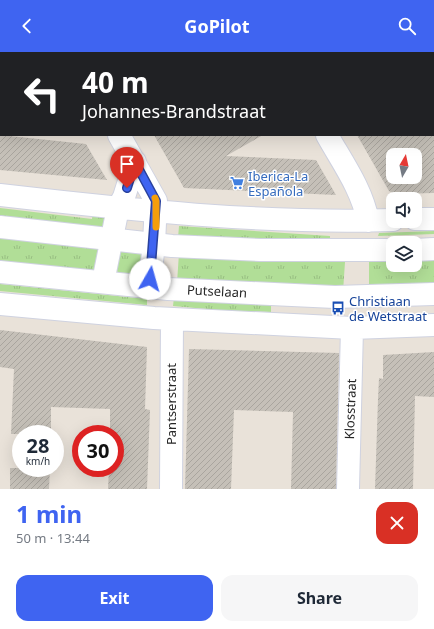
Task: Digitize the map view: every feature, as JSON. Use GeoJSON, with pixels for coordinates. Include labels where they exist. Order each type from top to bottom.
{"type":"FeatureCollection","features":[{"type":"Feature","properties":{"kind":"street"},"geometry":{"type":"LineString","coordinates":[[120,136],[156,201],[157,213],[149,287]]}},
{"type":"Feature","properties":{"kind":"street"},"geometry":{"type":"LineString","coordinates":[[328,136],[358,190],[365,207],[368,221]]}},
{"type":"Feature","properties":{"kind":"street"},"geometry":{"type":"LineString","coordinates":[[103,282],[113,239],[118,208],[124,197],[135,162]]}},
{"type":"Feature","properties":{"kind":"street"},"geometry":{"type":"LineString","coordinates":[[0,195],[157,213],[368,221],[386,220]]}},
{"type":"Feature","properties":{"kind":"street"},"geometry":{"type":"LineString","coordinates":[[422,219],[434,218]]}},
{"type":"Feature","properties":{"kind":"street"},"geometry":{"type":"LineString","coordinates":[[0,227],[154,244],[260,250],[386,250]]}},
{"type":"Feature","properties":{"kind":"street"},"geometry":{"type":"LineString","coordinates":[[422,250],[434,250]]}},
{"type":"Feature","properties":{"kind":"street","name":"Putselaan"},"geometry":{"type":"LineString","coordinates":[[0,272],[149,287],[335,297],[434,294]]}},
{"type":"Feature","properties":{"kind":"street"},"geometry":{"type":"LineString","coordinates":[[0,304],[352,334],[434,325]]}},
{"type":"Feature","properties":{"kind":"street","name":"Pantserstraat"},"geometry":{"type":"LineString","coordinates":[[171,489],[172,319]]}},
{"type":"Feature","properties":{"kind":"street","name":"Klosstraat"},"geometry":{"type":"LineString","coordinates":[[348,489],[352,334]]}},
{"type":"Feature","properties":{"kind":"green space"},"geometry":{"type":"Polygon","coordinates":[[[0,208],[92,219],[93,211],[106,213],[103,230],[0,217],[0,208]]]}},
{"type":"Feature","properties":{"kind":"green space"},"geometry":{"type":"Polygon","coordinates":[[[179,226],[330,236],[330,241],[178,238],[179,226]]]}},
{"type":"Feature","properties":{"kind":"green space"},"geometry":{"type":"Polygon","coordinates":[[[434,231],[434,234],[378,236],[379,233],[434,231]]]}},
{"type":"Feature","properties":{"kind":"green space"},"geometry":{"type":"Polygon","coordinates":[[[0,233],[103,245],[98,277],[0,266],[0,233]]]}},
{"type":"Feature","properties":{"kind":"green space"},"geometry":{"type":"Polygon","coordinates":[[[120,246],[146,250],[139,278],[120,275],[116,270],[120,246]]]}},
{"type":"Feature","properties":{"kind":"green space"},"geometry":{"type":"Polygon","coordinates":[[[179,253],[269,260],[345,262],[343,292],[177,283],[179,253]]]}},
{"type":"Feature","properties":{"kind":"green space"},"geometry":{"type":"Polygon","coordinates":[[[422,258],[434,258],[434,285],[369,287],[369,260],[386,259],[386,272],[422,272],[422,258]]]}},
{"type":"Feature","properties":{"kind":"green space"},"geometry":{"type":"Polygon","coordinates":[[[0,284],[147,299],[147,305],[0,291],[0,284]]]}},
{"type":"Feature","properties":{"kind":"green space"},"geometry":{"type":"Polygon","coordinates":[[[174,297],[179,299],[271,305],[271,312],[218,310],[173,306],[174,297]]]}},
{"type":"Feature","properties":{"kind":"building"},"geometry":{"type":"Polygon","coordinates":[[[0,136],[10,136],[86,144],[107,180],[0,170],[0,136]]]}},
{"type":"Feature","properties":{"kind":"building"},"geometry":{"type":"Polygon","coordinates":[[[155,136],[261,136],[226,156],[316,160],[336,195],[184,188],[155,136]]]}},
{"type":"Feature","properties":{"kind":"building"},"geometry":{"type":"Polygon","coordinates":[[[358,136],[434,136],[434,193],[389,191],[358,136]]]}},
{"type":"Feature","properties":{"kind":"building"},"geometry":{"type":"Polygon","coordinates":[[[0,330],[147,347],[145,409],[150,410],[147,489],[108,489],[109,477],[124,477],[124,425],[110,425],[110,409],[51,407],[51,425],[12,425],[11,434],[14,369],[0,367],[0,330]]]}},
{"type":"Feature","properties":{"kind":"building"},"geometry":{"type":"Polygon","coordinates":[[[189,349],[339,353],[336,489],[291,489],[293,412],[234,410],[231,489],[185,489],[189,349]]]}},
{"type":"Feature","properties":{"kind":"building"},"geometry":{"type":"Polygon","coordinates":[[[434,352],[434,397],[415,396],[413,489],[375,489],[379,378],[383,379],[383,355],[434,352]]]}},
{"type":"Feature","properties":{"kind":"building"},"geometry":{"type":"Polygon","coordinates":[[[10,468],[12,468],[12,477],[50,477],[49,489],[10,489],[10,468]]]}},
{"type":"Feature","properties":{"kind":"slow traffic"},"geometry":{"type":"LineString","coordinates":[[155,198],[157,213],[156,227]]}},
{"type":"Feature","properties":{"kind":"place","name":"Iberica-La Española"},"geometry":{"type":"Point","coordinates":[237,183]}},
{"type":"Feature","properties":{"kind":"place","name":"Christiaan de Wetstraat"},"geometry":{"type":"Point","coordinates":[338,308]}},
{"type":"Feature","properties":{"kind":"route"},"geometry":{"type":"LineString","coordinates":[[127,188],[135,162],[156,201],[156,228],[150,279]]}}]}
